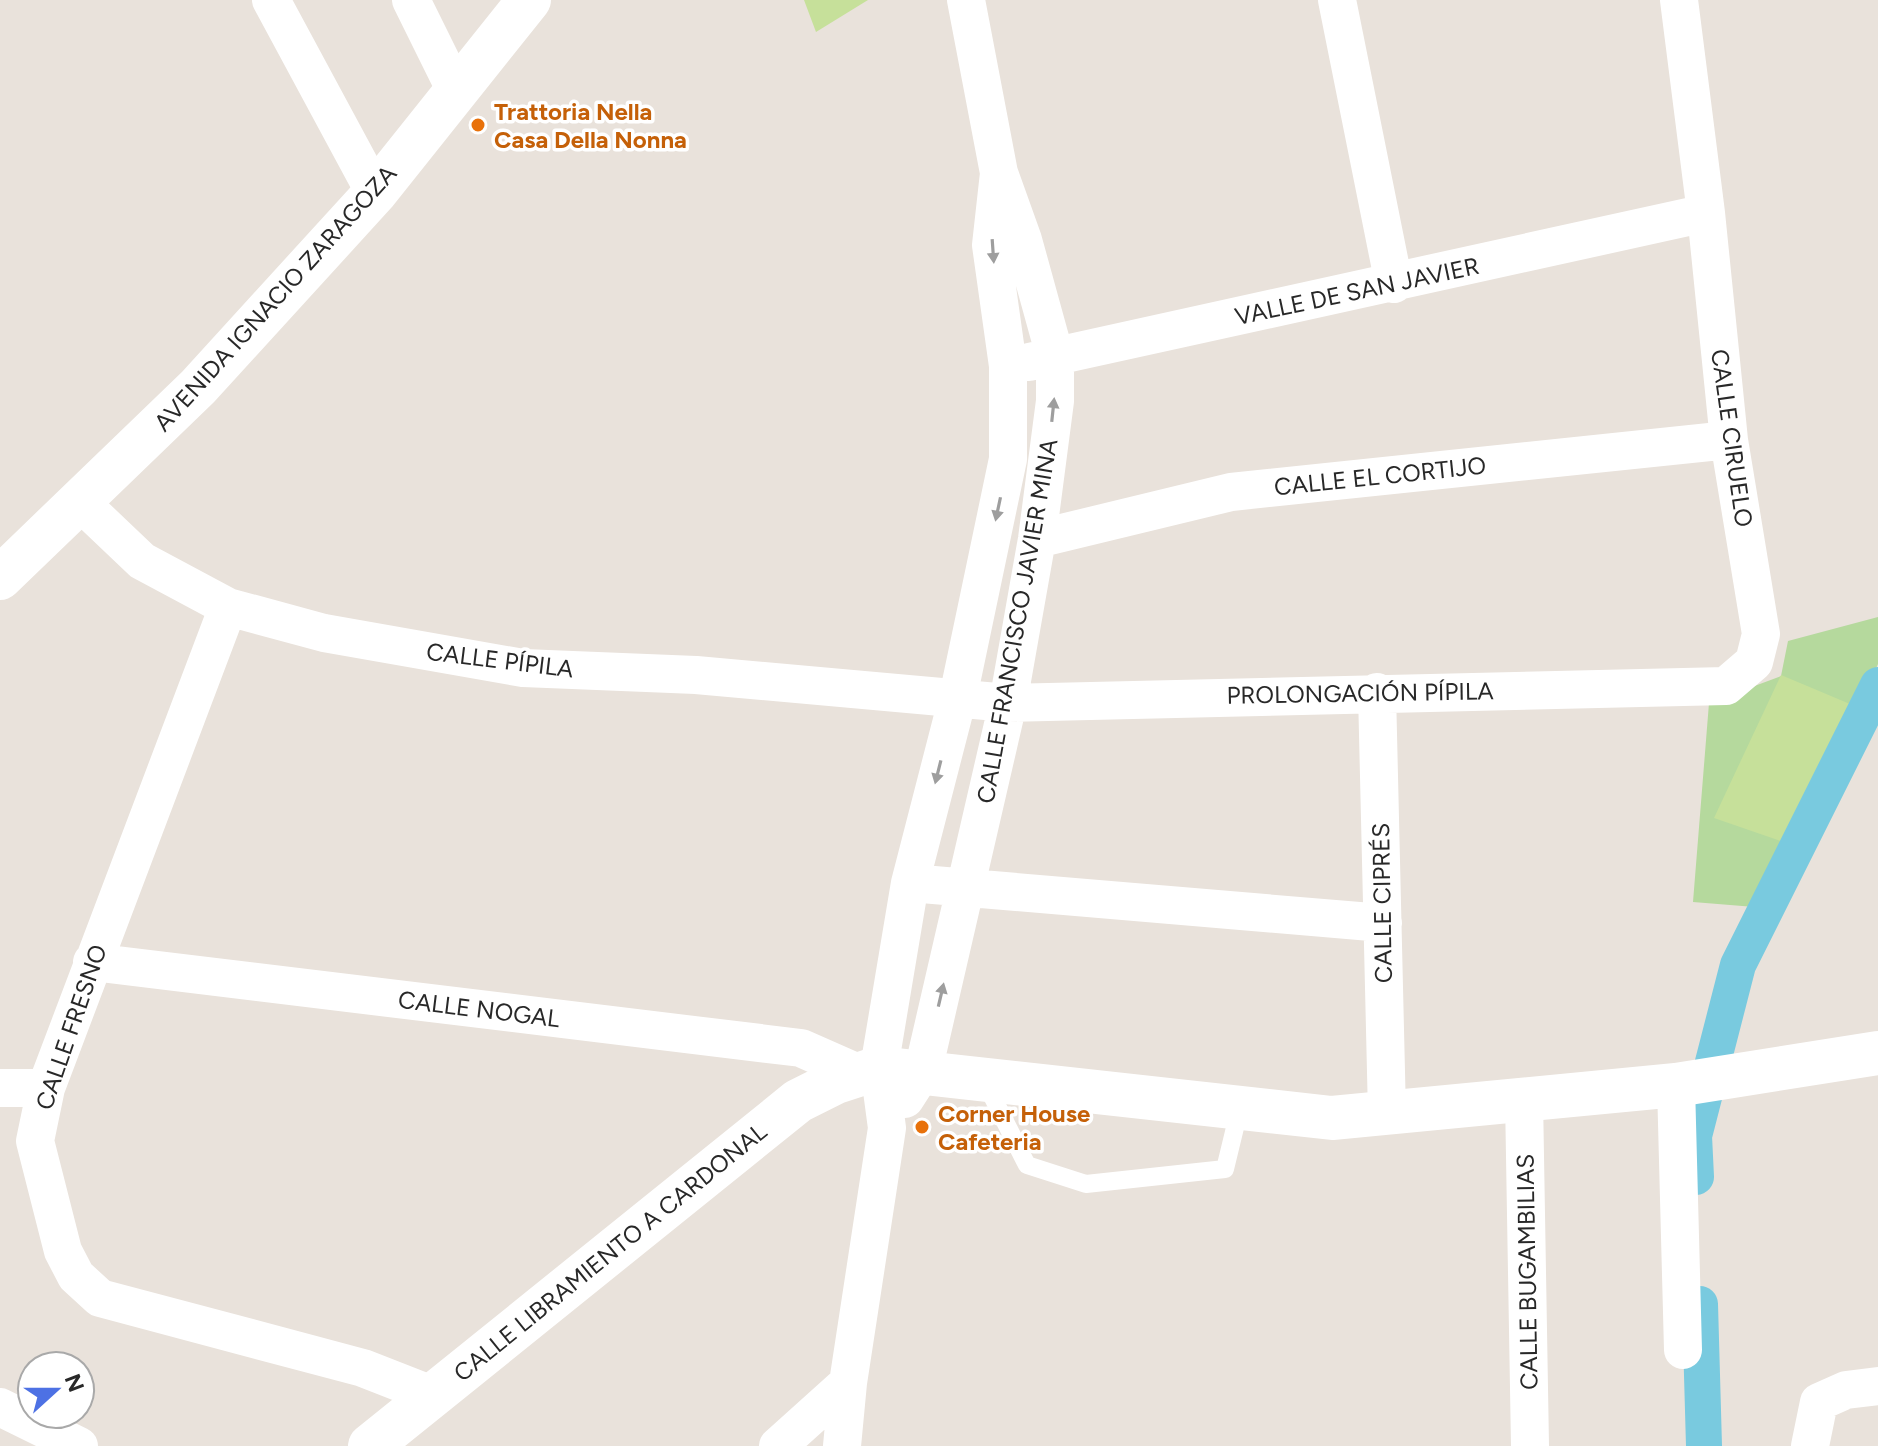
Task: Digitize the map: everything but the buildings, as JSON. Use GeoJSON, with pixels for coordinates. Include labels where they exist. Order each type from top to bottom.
{"type":"FeatureCollection","features":[{"type":"Feature","properties":{"kind":"street"},"geometry":{"type":"LineString","coordinates":[[271,0],[375,193]]}},
{"type":"Feature","properties":{"kind":"street"},"geometry":{"type":"LineString","coordinates":[[411,0],[455,89]]}},
{"type":"Feature","properties":{"kind":"street","name":"AVENIDA IGNACIO ZARAGOZA"},"geometry":{"type":"LineString","coordinates":[[0,578],[198,387],[375,193],[529,0]]}},
{"type":"Feature","properties":{"kind":"street","name":"CALLE FRANCISCO JAVIER MINA"},"geometry":{"type":"LineString","coordinates":[[887,1128],[923,1071],[966,890],[1008,703],[1037,539],[1055,401],[1055,356],[1023,240],[999,173],[966,0]]}},
{"type":"Feature","properties":{"kind":"street"},"geometry":{"type":"LineString","coordinates":[[1337,0],[1394,284]]}},
{"type":"Feature","properties":{"kind":"street","name":"CALLE CIRUELO"},"geometry":{"type":"LineString","coordinates":[[1679,0],[1706,213],[1729,440],[1761,634],[1754,662]]}},
{"type":"Feature","properties":{"kind":"street","name":"CALLE FRANCISCO JAVIER MINA"},"geometry":{"type":"LineString","coordinates":[[887,1128],[870,1071],[910,883],[958,697],[1008,459],[1008,366],[991,245],[999,173]]}},
{"type":"Feature","properties":{"kind":"street","name":"VALLE DE SAN JAVIER"},"geometry":{"type":"LineString","coordinates":[[1008,366],[1394,284],[1706,213]]}},
{"type":"Feature","properties":{"kind":"street","name":"CALLE EL CORTIJO"},"geometry":{"type":"LineString","coordinates":[[1037,539],[1231,492],[1729,440]]}},
{"type":"Feature","properties":{"kind":"street","name":"CALLE PÍPILA"},"geometry":{"type":"LineString","coordinates":[[81,503],[142,561],[228,607],[324,633],[523,668],[696,675],[958,697]]}},
{"type":"Feature","properties":{"kind":"street","name":"CALLE FRESNO"},"geometry":{"type":"LineString","coordinates":[[228,607],[46,1088],[35,1141],[63,1251],[76,1276],[100,1298],[363,1368],[432,1395]]}},
{"type":"Feature","properties":{"kind":"street","name":"PROLONGACIÓN PÍPILA"},"geometry":{"type":"LineString","coordinates":[[958,697],[1008,703],[1726,686],[1754,662]]}},
{"type":"Feature","properties":{"kind":"street","name":"CALLE CIPRÉS"},"geometry":{"type":"LineString","coordinates":[[1377,692],[1387,1114]]}},
{"type":"Feature","properties":{"kind":"street"},"geometry":{"type":"LineString","coordinates":[[910,883],[1383,923]]}},
{"type":"Feature","properties":{"kind":"street","name":"CALLE NOGAL"},"geometry":{"type":"LineString","coordinates":[[92,962],[801,1048],[870,1071]]}},
{"type":"Feature","properties":{"kind":"street"},"geometry":{"type":"LineString","coordinates":[[870,1071],[923,1071],[1332,1118],[1689,1083],[1859,1056]]}},
{"type":"Feature","properties":{"kind":"street","name":"CALLE LIBRAMIENTO A CARDONAL"},"geometry":{"type":"LineString","coordinates":[[370,1446],[798,1101],[870,1071]]}},
{"type":"Feature","properties":{"kind":"street"},"geometry":{"type":"LineString","coordinates":[[1683,1350],[1689,1083]]}},
{"type":"Feature","properties":{"kind":"street"},"geometry":{"type":"LineString","coordinates":[[0,1088],[46,1088]]}},
{"type":"Feature","properties":{"kind":"street","name":"CALLE BUGAMBILIAS"},"geometry":{"type":"LineString","coordinates":[[1524,1098],[1530,1446]]}},
{"type":"Feature","properties":{"kind":"street"},"geometry":{"type":"LineString","coordinates":[[842,1446],[848,1383],[887,1128]]}},
{"type":"Feature","properties":{"kind":"street"},"geometry":{"type":"LineString","coordinates":[[778,1446],[848,1383]]}},
{"type":"Feature","properties":{"kind":"street"},"geometry":{"type":"LineString","coordinates":[[1810,1446],[1819,1402],[1846,1390],[1878,1386]]}},
{"type":"Feature","properties":{"kind":"street"},"geometry":{"type":"LineString","coordinates":[[0,1407],[79,1446]]}},
{"type":"Feature","properties":{"kind":"lane"},"geometry":{"type":"LineString","coordinates":[[983,1078],[1027,1165],[1086,1184],[1225,1169],[1240,1107]]}},
{"type":"Feature","properties":{"kind":"green space"},"geometry":{"type":"Polygon","coordinates":[[[804,0],[868,0],[816,32],[804,0]]]}},
{"type":"Feature","properties":{"kind":"green space"},"geometry":{"type":"Polygon","coordinates":[[[1878,617],[1878,664],[1767,908],[1693,902],[1709,703],[1781,676],[1788,641],[1878,617]]]}},
{"type":"Feature","properties":{"kind":"green space"},"geometry":{"type":"Polygon","coordinates":[[[1781,675],[1850,704],[1795,846],[1714,818],[1781,675]]]}},
{"type":"Feature","properties":{"kind":"waterway"},"geometry":{"type":"LineString","coordinates":[[1696,1177],[1694,1136],[1738,965],[1878,685]]}},
{"type":"Feature","properties":{"kind":"waterway"},"geometry":{"type":"LineString","coordinates":[[1700,1304],[1704,1446]]}},
{"type":"Feature","properties":{"kind":"place","name":"Trattoria Nella Casa Della Nonna"},"geometry":{"type":"Point","coordinates":[478,125]}},
{"type":"Feature","properties":{"kind":"place","name":"Corner House Cafeteria"},"geometry":{"type":"Point","coordinates":[922,1127]}}]}
